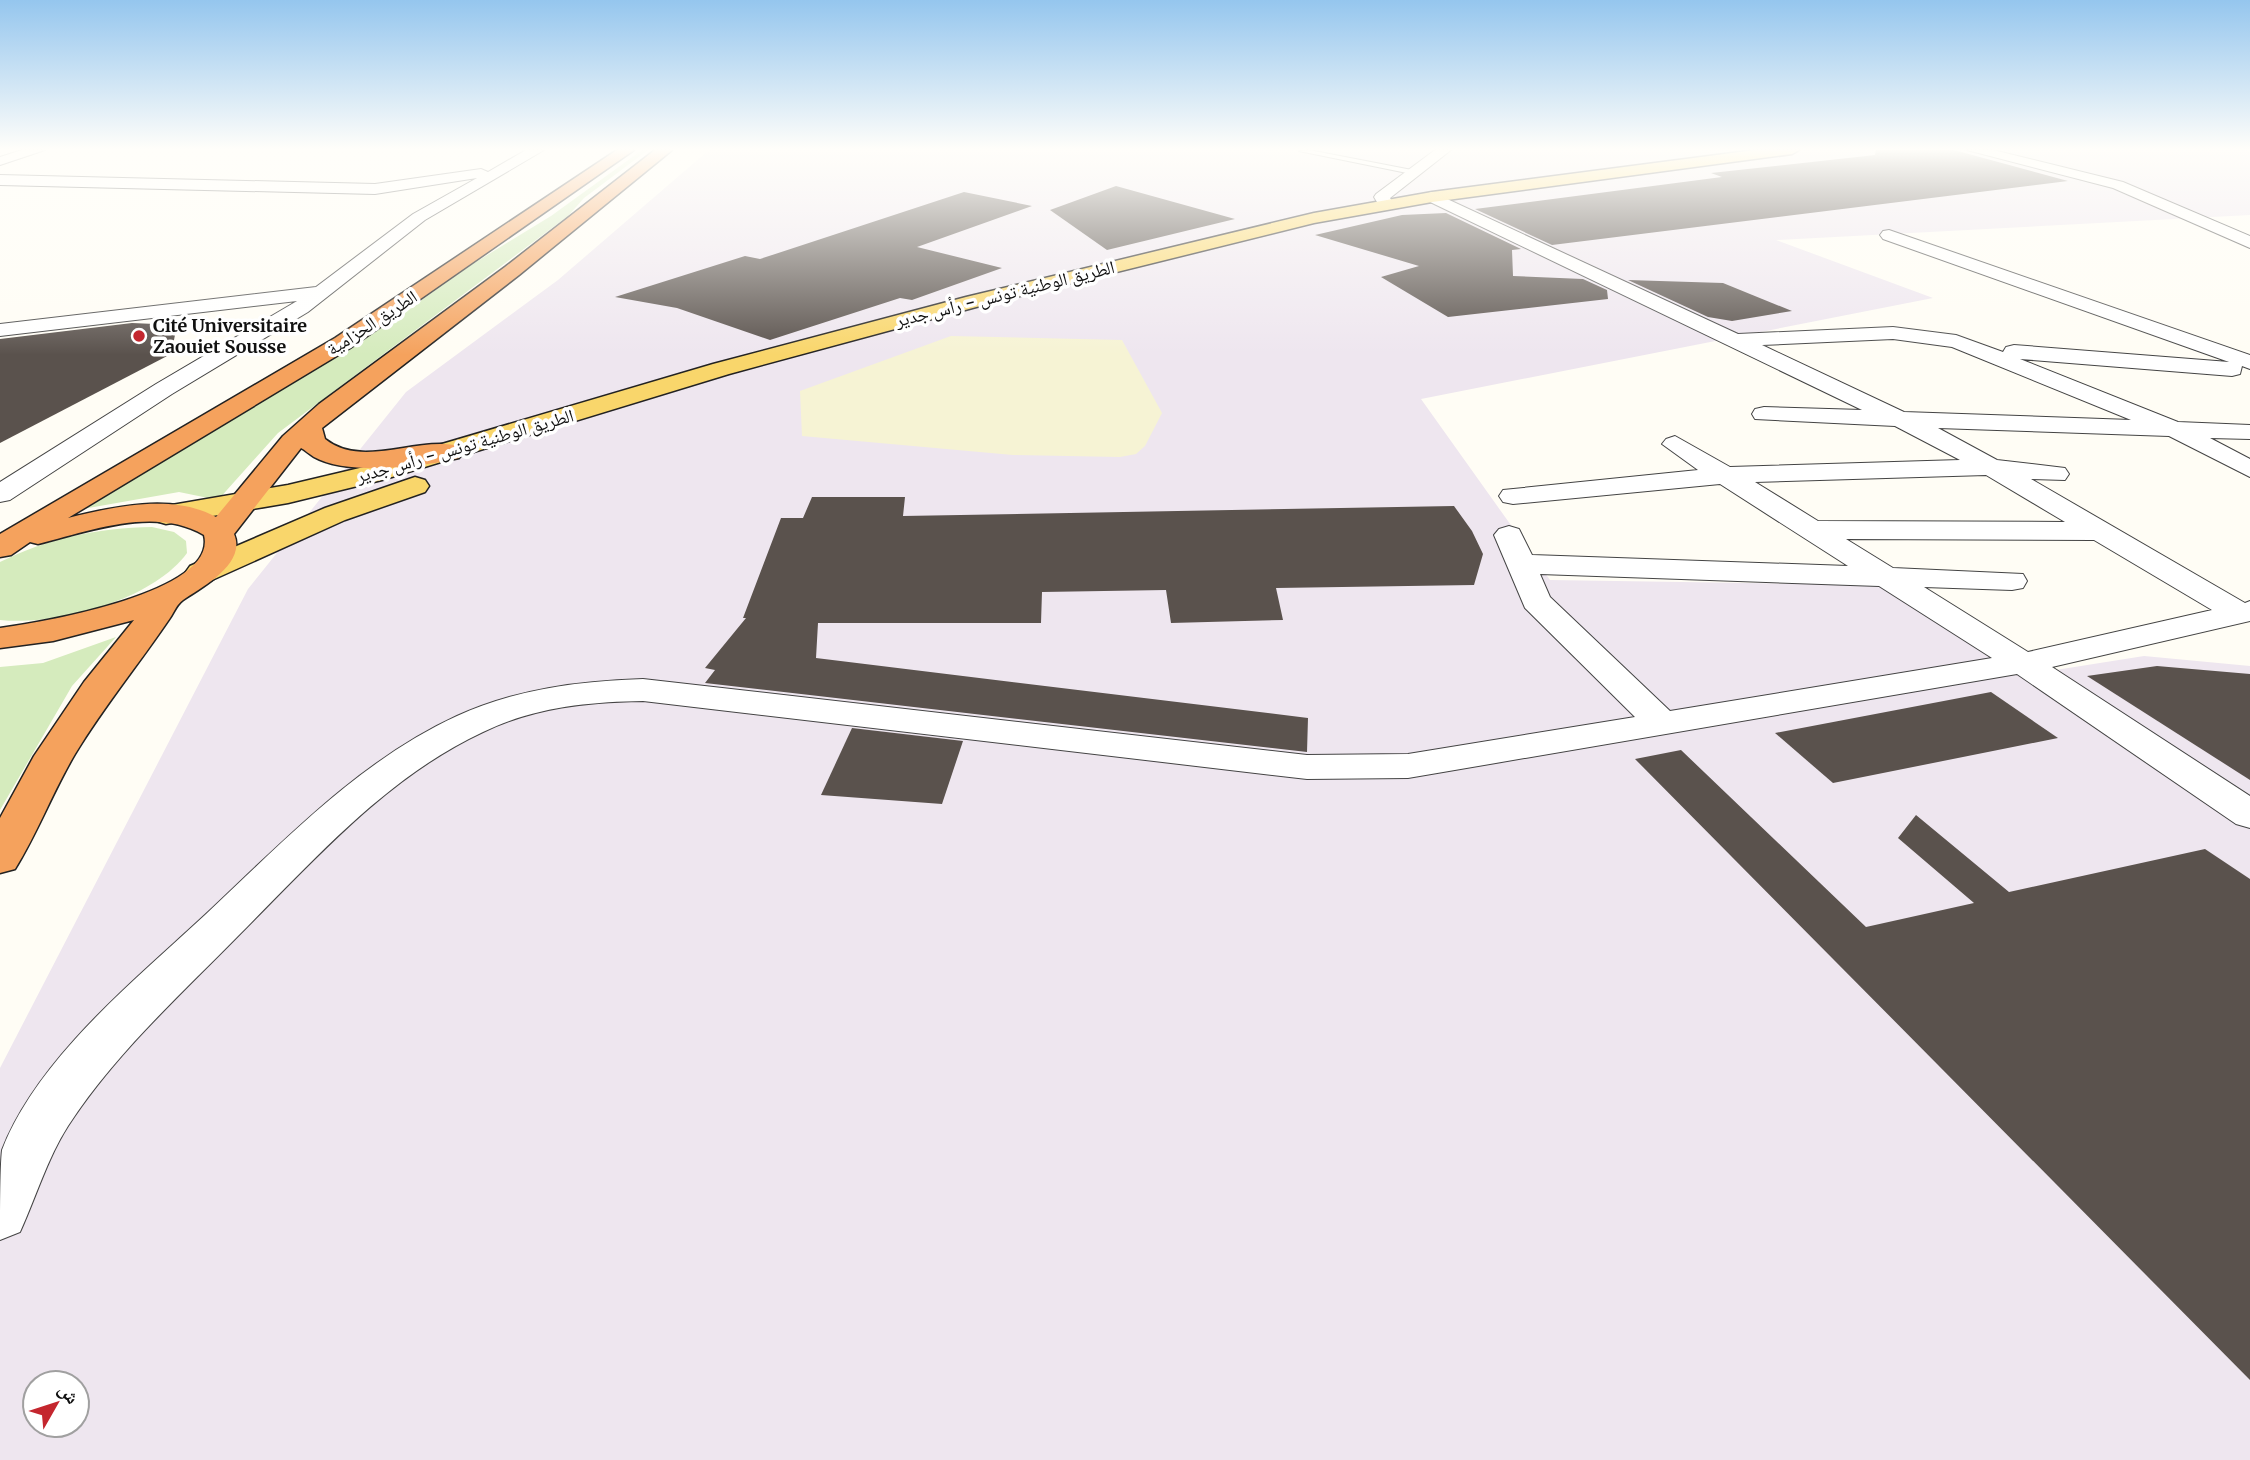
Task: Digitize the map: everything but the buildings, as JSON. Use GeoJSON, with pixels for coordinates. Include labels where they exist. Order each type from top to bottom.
{"type":"FeatureCollection","features":[{"type":"Feature","properties":{"kind":"highway","name":"الطريق الحزامية"},"geometry":{"type":"LineString","coordinates":[[0,548],[61,506],[179,441],[362,331],[527,218]]}},
{"type":"Feature","properties":{"kind":"highway","name":"الطريق الحزامية"},"geometry":{"type":"LineString","coordinates":[[219,533],[256,482],[328,409],[579,218]]}},
{"type":"Feature","properties":{"kind":"highway"},"geometry":{"type":"LineString","coordinates":[[309,427],[308,437],[313,445],[342,457],[391,460],[449,452]]}},
{"type":"Feature","properties":{"kind":"highway"},"geometry":{"type":"LineString","coordinates":[[0,548],[85,523],[128,516],[166,515],[191,518],[209,524],[219,533],[222,545],[216,558],[201,573],[170,593],[130,611],[84,625],[0,638]]}},
{"type":"Feature","properties":{"kind":"highway"},"geometry":{"type":"LineString","coordinates":[[0,858],[75,724],[102,682],[133,647],[170,593]]}},
{"type":"Feature","properties":{"kind":"main road","name":"الطريق الوطنية تونس - رأس جدير"},"geometry":{"type":"LineString","coordinates":[[166,515],[351,479],[721,369],[999,295],[1315,218]]}},
{"type":"Feature","properties":{"kind":"main road","name":"الطريق الوطنية تونس - رأس جدير"},"geometry":{"type":"LineString","coordinates":[[201,573],[335,514],[740,375],[800,350]]}},
{"type":"Feature","properties":{"kind":"street"},"geometry":{"type":"LineString","coordinates":[[0,494],[325,292],[400,218]]}},
{"type":"Feature","properties":{"kind":"street"},"geometry":{"type":"LineString","coordinates":[[1476,218],[1896,417],[1991,467],[2245,612]]}},
{"type":"Feature","properties":{"kind":"street"},"geometry":{"type":"LineString","coordinates":[[2195,218],[2250,243]]}},
{"type":"Feature","properties":{"kind":"street"},"geometry":{"type":"LineString","coordinates":[[1889,235],[2250,362]]}},
{"type":"Feature","properties":{"kind":"street"},"geometry":{"type":"LineString","coordinates":[[0,330],[325,292]]}},
{"type":"Feature","properties":{"kind":"street"},"geometry":{"type":"LineString","coordinates":[[1734,341],[1914,333],[1982,349],[2250,370]]}},
{"type":"Feature","properties":{"kind":"street"},"geometry":{"type":"LineString","coordinates":[[1982,349],[2174,429],[2250,469]]}},
{"type":"Feature","properties":{"kind":"street"},"geometry":{"type":"LineString","coordinates":[[1764,414],[2250,432]]}},
{"type":"Feature","properties":{"kind":"street"},"geometry":{"type":"LineString","coordinates":[[1675,444],[1729,475],[2023,663],[2250,815]]}},
{"type":"Feature","properties":{"kind":"street"},"geometry":{"type":"LineString","coordinates":[[1513,496],[1729,475],[1991,467],[2056,474]]}},
{"type":"Feature","properties":{"kind":"street"},"geometry":{"type":"LineString","coordinates":[[1814,530],[2099,531]]}},
{"type":"Feature","properties":{"kind":"street"},"geometry":{"type":"LineString","coordinates":[[1663,724],[1536,601],[1515,549],[1887,576],[2012,581]]}},
{"type":"Feature","properties":{"kind":"street"},"geometry":{"type":"LineString","coordinates":[[0,1214],[49,1112],[111,1032],[296,853],[373,784],[436,743],[511,708],[577,691],[643,690],[1307,767],[1408,766],[2023,663],[2245,612]]}},
{"type":"Feature","properties":{"kind":"shaded area"},"geometry":{"type":"Polygon","coordinates":[[[630,218],[2191,218],[1776,240],[1933,298],[1421,399],[1550,580],[1883,585],[2024,675],[2144,656],[2250,666],[2250,1460],[0,1460],[0,1068],[248,589],[406,392],[558,280],[630,218]]]}},
{"type":"Feature","properties":{"kind":"shaded area"},"geometry":{"type":"Polygon","coordinates":[[[951,336],[1122,340],[1162,413],[1145,446],[1136,454],[1120,457],[1013,455],[802,436],[800,391],[951,336]]]}},
{"type":"Feature","properties":{"kind":"green space"},"geometry":{"type":"Polygon","coordinates":[[[548,218],[565,218],[278,433],[218,500],[179,492],[60,513],[392,321],[471,265],[548,218]]]}},
{"type":"Feature","properties":{"kind":"green space"},"geometry":{"type":"Polygon","coordinates":[[[152,527],[174,532],[186,541],[187,553],[172,570],[151,584],[128,596],[75,614],[23,621],[0,620],[0,562],[36,547],[74,536],[152,527]]]}},
{"type":"Feature","properties":{"kind":"green space"},"geometry":{"type":"Polygon","coordinates":[[[116,637],[72,686],[0,810],[0,667],[43,663],[116,637]]]}},
{"type":"Feature","properties":{"kind":"place","name":"Cité Universitaire Zaouiet Sousse"},"geometry":{"type":"Point","coordinates":[139,336]}}]}
